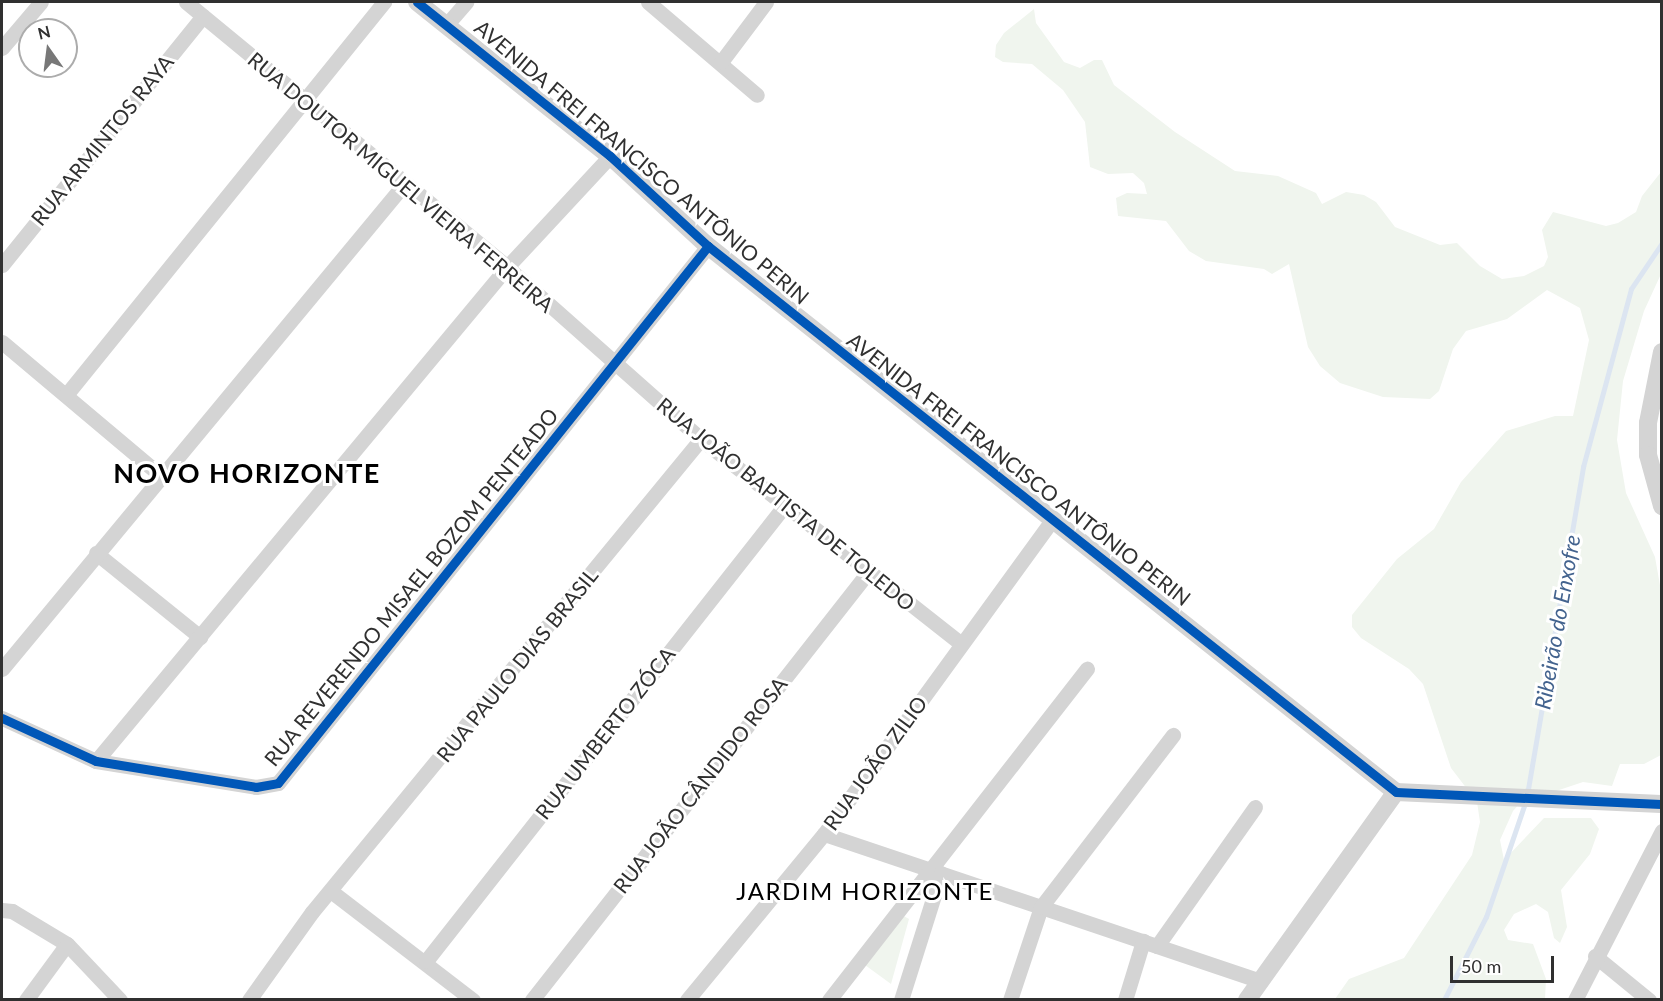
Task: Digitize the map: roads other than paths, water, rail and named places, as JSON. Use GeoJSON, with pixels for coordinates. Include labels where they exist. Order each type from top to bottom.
{"type":"FeatureCollection","features":[{"type":"Feature","properties":{"kind":"street"},"geometry":{"type":"LineString","coordinates":[[2,48],[41,2]]}},
{"type":"Feature","properties":{"kind":"street","name":"RUA DOUTOR MIGUEL VIEIRA FERREIRA"},"geometry":{"type":"LineString","coordinates":[[186,2],[507,267],[614,364]]}},
{"type":"Feature","properties":{"kind":"street"},"geometry":{"type":"LineString","coordinates":[[66,395],[307,102],[384,2]]}},
{"type":"Feature","properties":{"kind":"street","name":"AVENIDA FREI FRANCISCO ANTÔNIO PERIN"},"geometry":{"type":"LineString","coordinates":[[417,2],[448,23],[610,156],[708,246],[1396,792]]}},
{"type":"Feature","properties":{"kind":"street"},"geometry":{"type":"LineString","coordinates":[[448,23],[466,2]]}},
{"type":"Feature","properties":{"kind":"street"},"geometry":{"type":"LineString","coordinates":[[648,2],[757,95]]}},
{"type":"Feature","properties":{"kind":"street"},"geometry":{"type":"LineString","coordinates":[[721,62],[766,2]]}},
{"type":"Feature","properties":{"kind":"street","name":"RUA ARMINTOS RAYA"},"geometry":{"type":"LineString","coordinates":[[2,265],[203,16]]}},
{"type":"Feature","properties":{"kind":"street"},"geometry":{"type":"LineString","coordinates":[[96,761],[507,267],[610,156]]}},
{"type":"Feature","properties":{"kind":"street"},"geometry":{"type":"LineString","coordinates":[[2,669],[160,475],[405,183]]}},
{"type":"Feature","properties":{"kind":"street","name":"RUA REVERENDO MISAEL BOZOM PENTEADO"},"geometry":{"type":"LineString","coordinates":[[2,718],[96,761],[256,788],[278,783],[708,246]]}},
{"type":"Feature","properties":{"kind":"street"},"geometry":{"type":"LineString","coordinates":[[2,342],[160,475]]}},
{"type":"Feature","properties":{"kind":"street"},"geometry":{"type":"LineString","coordinates":[[1662,352],[1648,423],[1647,455],[1662,506]]}},
{"type":"Feature","properties":{"kind":"street","name":"RUA JOÃO BAPTISTA DE TOLEDO"},"geometry":{"type":"LineString","coordinates":[[614,364],[701,439],[960,643]]}},
{"type":"Feature","properties":{"kind":"street","name":"RUA PAULO DIAS BRASIL"},"geometry":{"type":"LineString","coordinates":[[252,998],[312,912],[332,892],[701,439]]}},
{"type":"Feature","properties":{"kind":"street","name":"RUA UMBERTO ZÓCA"},"geometry":{"type":"LineString","coordinates":[[426,961],[785,504]]}},
{"type":"Feature","properties":{"kind":"street","name":"RUA JOÃO ZILIO"},"geometry":{"type":"LineString","coordinates":[[687,999],[824,834],[960,643],[1053,519]]}},
{"type":"Feature","properties":{"kind":"street"},"geometry":{"type":"LineString","coordinates":[[96,553],[200,637]]}},
{"type":"Feature","properties":{"kind":"street","name":"RUA JOÃO CÂNDIDO ROSA"},"geometry":{"type":"LineString","coordinates":[[532,999],[869,571]]}},
{"type":"Feature","properties":{"kind":"street"},"geometry":{"type":"LineString","coordinates":[[829,999],[935,871],[1088,668]]}},
{"type":"Feature","properties":{"kind":"street"},"geometry":{"type":"LineString","coordinates":[[1010,999],[1041,907],[1173,735]]}},
{"type":"Feature","properties":{"kind":"street"},"geometry":{"type":"LineString","coordinates":[[1247,999],[1396,792],[1661,804]]}},
{"type":"Feature","properties":{"kind":"street"},"geometry":{"type":"LineString","coordinates":[[1125,999],[1150,944],[1255,807]]}},
{"type":"Feature","properties":{"kind":"street"},"geometry":{"type":"LineString","coordinates":[[1575,999],[1595,956],[1662,831]]}},
{"type":"Feature","properties":{"kind":"street"},"geometry":{"type":"LineString","coordinates":[[824,834],[1261,981]]}},
{"type":"Feature","properties":{"kind":"street"},"geometry":{"type":"LineString","coordinates":[[901,999],[935,871]]}},
{"type":"Feature","properties":{"kind":"street"},"geometry":{"type":"LineString","coordinates":[[332,892],[426,961],[473,999]]}},
{"type":"Feature","properties":{"kind":"street"},"geometry":{"type":"LineString","coordinates":[[2,909],[12,911],[67,944],[120,999]]}},
{"type":"Feature","properties":{"kind":"street"},"geometry":{"type":"LineString","coordinates":[[26,999],[67,944]]}},
{"type":"Feature","properties":{"kind":"street"},"geometry":{"type":"LineString","coordinates":[[1595,956],[1649,999]]}},
{"type":"Feature","properties":{"kind":"waterway","name":"Ribeirão do Enxofre"},"geometry":{"type":"LineString","coordinates":[[1527,795],[1583,467],[1631,289],[1662,243]]}},
{"type":"Feature","properties":{"kind":"waterway","name":"Ribeirão do Enxofre"},"geometry":{"type":"LineString","coordinates":[[1444,1000],[1486,917],[1525,803]]}},
{"type":"Feature","properties":{"kind":"district","name":"NOVO HORIZONTE"},"geometry":{"type":"Point","coordinates":[247,473]}},
{"type":"Feature","properties":{"kind":"district","name":"JARDIM HORIZONTE"},"geometry":{"type":"Point","coordinates":[865,891]}}]}
